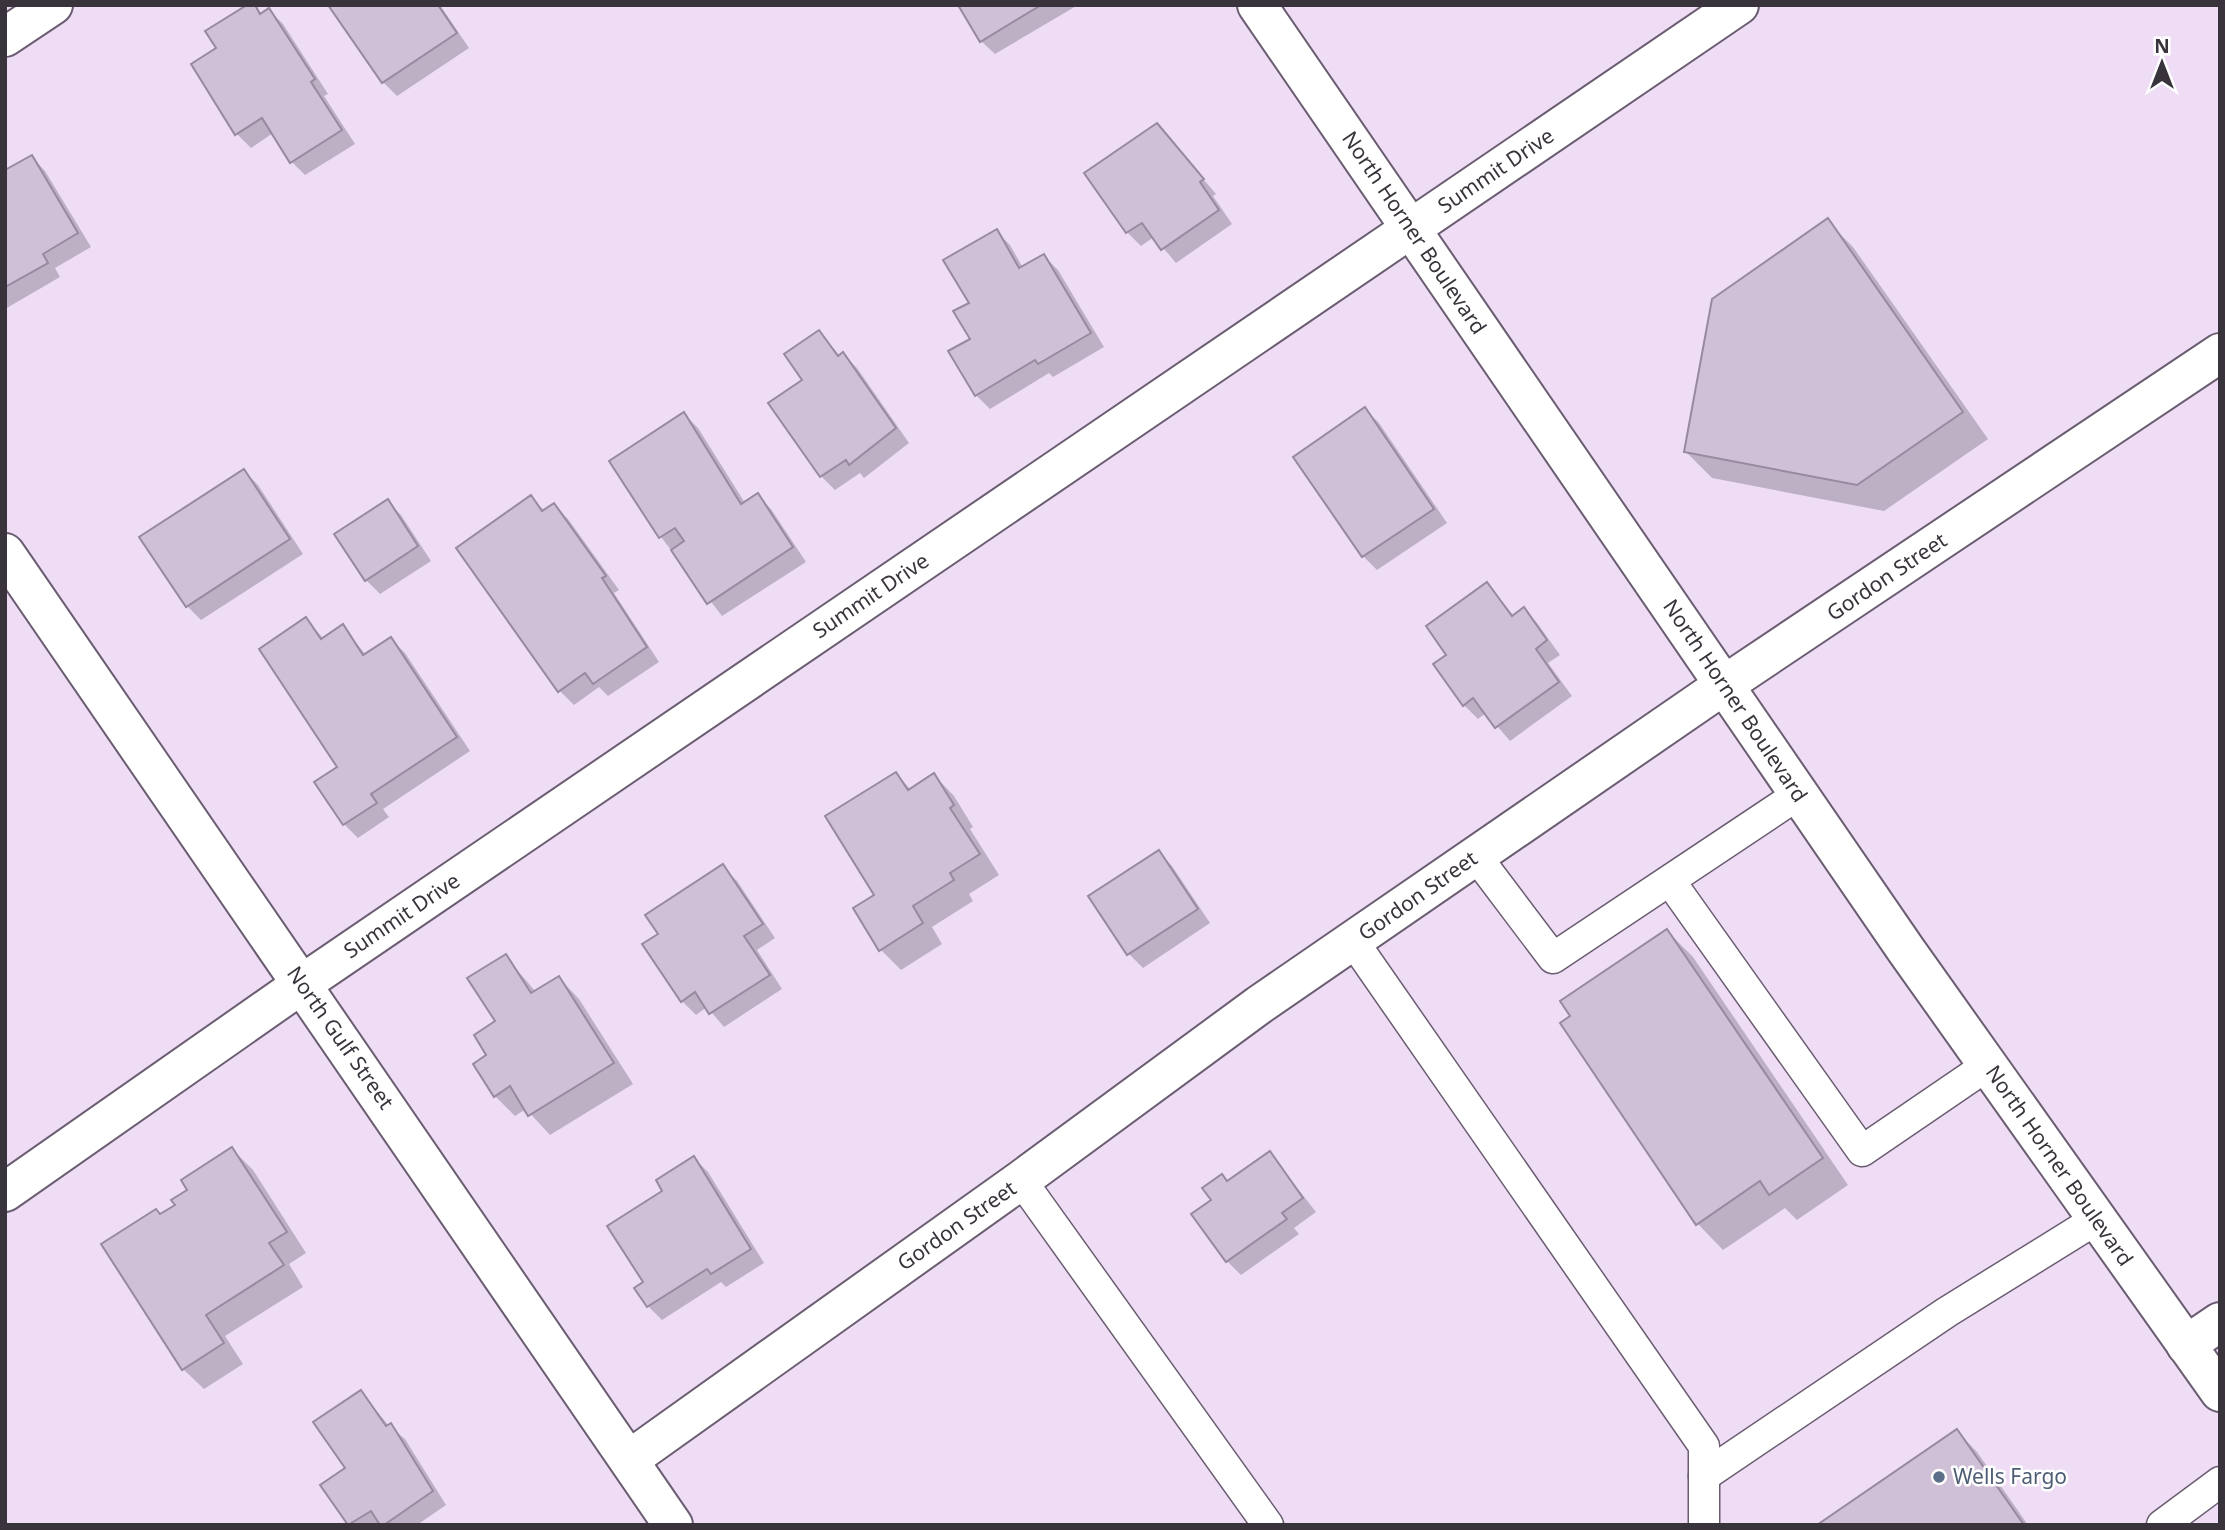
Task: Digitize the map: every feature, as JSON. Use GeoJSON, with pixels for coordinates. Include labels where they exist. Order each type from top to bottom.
{"type":"FeatureCollection","features":[{"type":"Feature","properties":{"kind":"street"},"geometry":{"type":"LineString","coordinates":[[5,37],[53,5]]}},
{"type":"Feature","properties":{"kind":"street","name":"North Horner Boulevard"},"geometry":{"type":"LineString","coordinates":[[1257,5],[1799,794],[2220,1392]]}},
{"type":"Feature","properties":{"kind":"street","name":"Summit Drive"},"geometry":{"type":"LineString","coordinates":[[5,1192],[302,984],[1739,5]]}},
{"type":"Feature","properties":{"kind":"street","name":"Gordon Street"},"geometry":{"type":"LineString","coordinates":[[630,1459],[1021,1180],[1259,1005],[1724,685],[2220,353]]}},
{"type":"Feature","properties":{"kind":"street","name":"North Gulf Street"},"geometry":{"type":"LineString","coordinates":[[5,553],[673,1525]]}},
{"type":"Feature","properties":{"kind":"street"},"geometry":{"type":"LineString","coordinates":[[2186,1345],[2220,1322]]}},
{"type":"Feature","properties":{"kind":"lane"},"geometry":{"type":"LineString","coordinates":[[1476,856],[1553,958],[1799,794]]}},
{"type":"Feature","properties":{"kind":"lane"},"geometry":{"type":"LineString","coordinates":[[1670,881],[1862,1151],[1988,1065]]}},
{"type":"Feature","properties":{"kind":"lane"},"geometry":{"type":"LineString","coordinates":[[1353,941],[1704,1446],[1704,1525]]}},
{"type":"Feature","properties":{"kind":"lane"},"geometry":{"type":"LineString","coordinates":[[1021,1180],[1268,1525]]}},
{"type":"Feature","properties":{"kind":"lane"},"geometry":{"type":"LineString","coordinates":[[1704,1476],[1947,1312],[2097,1219]]}},
{"type":"Feature","properties":{"kind":"lane"},"geometry":{"type":"LineString","coordinates":[[2162,1525],[2220,1482]]}},
{"type":"Feature","properties":{"kind":"building"},"geometry":{"type":"Polygon","coordinates":[[[247,5],[255,5],[260,14],[269,8],[315,79],[311,82],[342,130],[290,163],[262,118],[235,135],[191,64],[216,48],[205,31],[247,5]]]}},
{"type":"Feature","properties":{"kind":"building"},"geometry":{"type":"Polygon","coordinates":[[[328,5],[438,5],[457,33],[382,83],[328,5]]]}},
{"type":"Feature","properties":{"kind":"building"},"geometry":{"type":"Polygon","coordinates":[[[958,5],[1041,5],[980,42],[958,5]]]}},
{"type":"Feature","properties":{"kind":"building"},"geometry":{"type":"Polygon","coordinates":[[[1157,123],[1204,179],[1200,182],[1219,210],[1161,250],[1142,223],[1126,233],[1084,173],[1157,123]]]}},
{"type":"Feature","properties":{"kind":"building"},"geometry":{"type":"Polygon","coordinates":[[[32,155],[78,233],[43,254],[48,263],[5,287],[5,170],[32,155]]]}},
{"type":"Feature","properties":{"kind":"building"},"geometry":{"type":"Polygon","coordinates":[[[1828,218],[1963,412],[1857,485],[1684,452],[1712,299],[1828,218]]]}},
{"type":"Feature","properties":{"kind":"building"},"geometry":{"type":"Polygon","coordinates":[[[997,229],[1019,268],[1044,254],[1091,333],[1038,364],[1035,360],[975,396],[948,351],[970,339],[953,311],[969,303],[943,260],[997,229]]]}},
{"type":"Feature","properties":{"kind":"building"},"geometry":{"type":"Polygon","coordinates":[[[819,330],[838,356],[843,352],[896,428],[849,465],[846,460],[820,477],[768,403],[802,380],[784,354],[819,330]]]}},
{"type":"Feature","properties":{"kind":"building"},"geometry":{"type":"Polygon","coordinates":[[[1365,407],[1434,509],[1362,557],[1293,457],[1365,407]]]}},
{"type":"Feature","properties":{"kind":"building"},"geometry":{"type":"Polygon","coordinates":[[[684,412],[741,504],[758,493],[793,547],[707,604],[671,550],[684,541],[675,528],[659,538],[609,461],[684,412]]]}},
{"type":"Feature","properties":{"kind":"building"},"geometry":{"type":"Polygon","coordinates":[[[244,469],[290,539],[186,607],[139,537],[244,469]]]}},
{"type":"Feature","properties":{"kind":"building"},"geometry":{"type":"Polygon","coordinates":[[[531,495],[542,511],[554,503],[606,576],[602,578],[647,647],[593,684],[585,673],[558,692],[456,548],[531,495]]]}},
{"type":"Feature","properties":{"kind":"building"},"geometry":{"type":"Polygon","coordinates":[[[388,499],[418,546],[365,581],[334,534],[388,499]]]}},
{"type":"Feature","properties":{"kind":"building"},"geometry":{"type":"Polygon","coordinates":[[[1487,582],[1512,616],[1524,607],[1547,640],[1536,649],[1559,682],[1495,728],[1473,698],[1463,706],[1433,664],[1446,655],[1426,626],[1487,582]]]}},
{"type":"Feature","properties":{"kind":"building"},"geometry":{"type":"Polygon","coordinates":[[[306,617],[321,639],[343,624],[363,655],[391,637],[457,737],[371,794],[377,803],[343,825],[314,782],[337,767],[259,649],[306,617]]]}},
{"type":"Feature","properties":{"kind":"building"},"geometry":{"type":"Polygon","coordinates":[[[896,772],[908,790],[934,773],[954,805],[950,808],[980,854],[950,873],[954,880],[913,906],[923,923],[879,951],[853,908],[874,895],[825,816],[896,772]]]}},
{"type":"Feature","properties":{"kind":"building"},"geometry":{"type":"Polygon","coordinates":[[[1159,850],[1198,909],[1127,955],[1088,896],[1159,850]]]}},
{"type":"Feature","properties":{"kind":"building"},"geometry":{"type":"Polygon","coordinates":[[[723,864],[763,924],[744,936],[770,975],[709,1014],[695,992],[681,1002],[642,944],[658,934],[645,915],[723,864]]]}},
{"type":"Feature","properties":{"kind":"building"},"geometry":{"type":"Polygon","coordinates":[[[1667,929],[1823,1158],[1769,1195],[1760,1181],[1696,1225],[1560,1023],[1570,1016],[1560,1001],[1667,929]]]}},
{"type":"Feature","properties":{"kind":"building"},"geometry":{"type":"Polygon","coordinates":[[[506,954],[531,993],[559,976],[614,1063],[528,1116],[510,1086],[494,1097],[473,1064],[486,1055],[474,1035],[495,1021],[467,978],[506,954]]]}},
{"type":"Feature","properties":{"kind":"building"},"geometry":{"type":"Polygon","coordinates":[[[232,1147],[287,1232],[269,1243],[284,1265],[206,1315],[224,1343],[182,1370],[101,1244],[156,1209],[160,1214],[175,1205],[171,1200],[187,1190],[181,1180],[232,1147]]]}},
{"type":"Feature","properties":{"kind":"building"},"geometry":{"type":"Polygon","coordinates":[[[1270,1151],[1303,1198],[1282,1213],[1287,1219],[1226,1262],[1191,1214],[1211,1200],[1202,1188],[1222,1174],[1227,1181],[1270,1151]]]}},
{"type":"Feature","properties":{"kind":"building"},"geometry":{"type":"Polygon","coordinates":[[[694,1156],[751,1249],[711,1274],[707,1269],[647,1307],[634,1288],[643,1282],[607,1226],[662,1191],[656,1180],[694,1156]]]}},
{"type":"Feature","properties":{"kind":"building"},"geometry":{"type":"Polygon","coordinates":[[[361,1390],[386,1426],[391,1423],[433,1491],[384,1525],[380,1525],[371,1511],[348,1525],[320,1485],[345,1468],[313,1422],[361,1390]]]}},
{"type":"Feature","properties":{"kind":"building","name":"Wells Fargo"},"geometry":{"type":"Polygon","coordinates":[[[1957,1429],[2024,1525],[1817,1525],[1957,1429]]]}},
{"type":"Feature","properties":{"kind":"place","name":"Wells Fargo"},"geometry":{"type":"Point","coordinates":[1939,1477]}}]}
